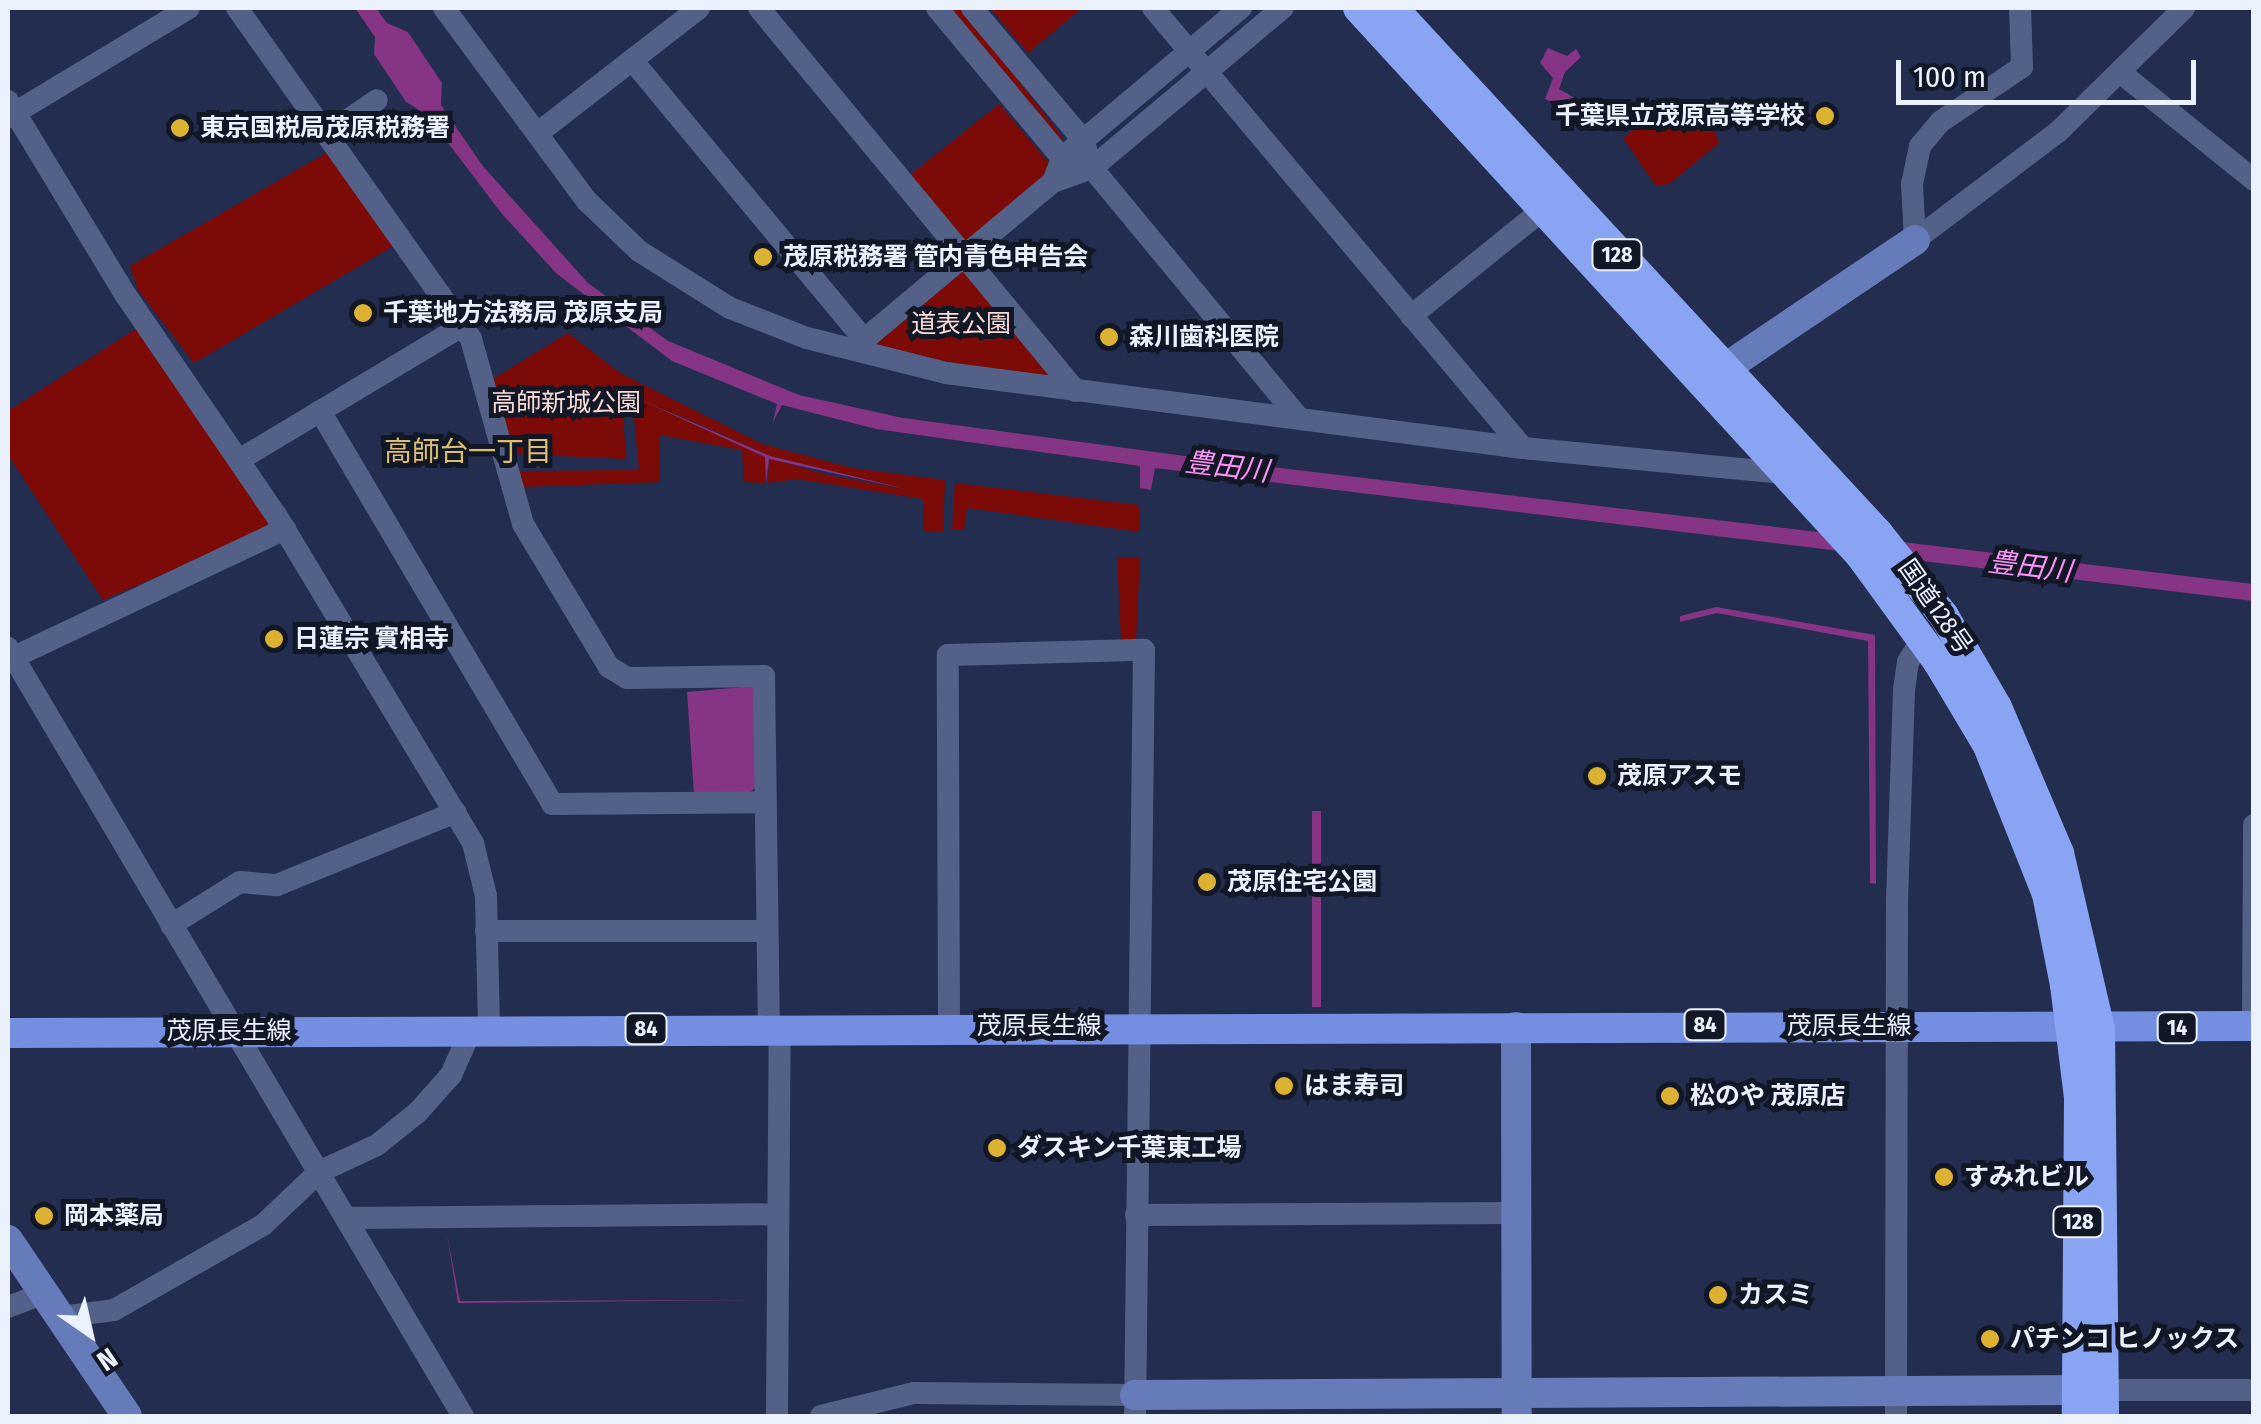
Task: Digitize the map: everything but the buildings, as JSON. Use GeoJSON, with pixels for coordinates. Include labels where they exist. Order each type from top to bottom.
{"type":"FeatureCollection","features":[{"type":"Feature","properties":{"kind":"highway","name":"国道128号"},"geometry":{"type":"LineString","coordinates":[[1358,8],[1541,211],[1713,376]]}},
{"type":"Feature","properties":{"kind":"highway","name":"国道128号"},"geometry":{"type":"LineString","coordinates":[[1393,8],[1804,478],[1922,639],[1964,702],[2023,827],[2085,1029]]}},
{"type":"Feature","properties":{"kind":"highway","name":"国道128号"},"geometry":{"type":"LineString","coordinates":[[1804,478],[1846,498],[1939,609],[1989,691],[2038,794],[2074,902],[2085,1029],[2090,1404]]}},
{"type":"Feature","properties":{"kind":"main road","name":"茂原長生線"},"geometry":{"type":"LineString","coordinates":[[8,1033],[949,1026],[1896,1025],[2085,1029]]}},
{"type":"Feature","properties":{"kind":"main road","name":"14"},"geometry":{"type":"LineString","coordinates":[[2085,1029],[2253,1026]]}},
{"type":"Feature","properties":{"kind":"street"},"geometry":{"type":"LineString","coordinates":[[8,1307],[53,1305],[114,1310],[263,1225],[319,1172],[378,1145],[418,1112],[452,1075],[480,1030],[486,930],[482,868],[456,812],[285,529],[125,294],[10,110],[189,8]]}},
{"type":"Feature","properties":{"kind":"street"},"geometry":{"type":"LineString","coordinates":[[237,8],[462,326],[524,524],[616,675],[764,676],[767,931],[774,1028],[778,1214],[777,1416]]}},
{"type":"Feature","properties":{"kind":"street"},"geometry":{"type":"LineString","coordinates":[[538,133],[699,8]]}},
{"type":"Feature","properties":{"kind":"street"},"geometry":{"type":"LineString","coordinates":[[759,8],[1076,390]]}},
{"type":"Feature","properties":{"kind":"street"},"geometry":{"type":"LineString","coordinates":[[936,8],[1062,158],[1092,168]]}},
{"type":"Feature","properties":{"kind":"street"},"geometry":{"type":"LineString","coordinates":[[972,8],[1083,140],[1092,168],[1297,416]]}},
{"type":"Feature","properties":{"kind":"street"},"geometry":{"type":"LineString","coordinates":[[1153,8],[1523,448]]}},
{"type":"Feature","properties":{"kind":"street"},"geometry":{"type":"LineString","coordinates":[[1053,182],[1062,158],[1240,8]]}},
{"type":"Feature","properties":{"kind":"street"},"geometry":{"type":"LineString","coordinates":[[859,344],[1053,182],[1092,168],[1283,8]]}},
{"type":"Feature","properties":{"kind":"street"},"geometry":{"type":"LineString","coordinates":[[1914,240],[1912,184],[1920,146],[1940,122],[2022,67],[2020,8]]}},
{"type":"Feature","properties":{"kind":"street"},"geometry":{"type":"LineString","coordinates":[[1713,376],[2007,175],[2121,72],[2184,8]]}},
{"type":"Feature","properties":{"kind":"street"},"geometry":{"type":"LineString","coordinates":[[458,12],[587,200],[639,251],[730,308],[946,373],[1523,448],[1804,478]]}},
{"type":"Feature","properties":{"kind":"street"},"geometry":{"type":"LineString","coordinates":[[632,60],[859,344]]}},
{"type":"Feature","properties":{"kind":"street"},"geometry":{"type":"LineString","coordinates":[[2121,72],[2254,180]]}},
{"type":"Feature","properties":{"kind":"street"},"geometry":{"type":"LineString","coordinates":[[327,134],[377,100]]}},
{"type":"Feature","properties":{"kind":"street"},"geometry":{"type":"LineString","coordinates":[[1412,316],[1541,211]]}},
{"type":"Feature","properties":{"kind":"street"},"geometry":{"type":"LineString","coordinates":[[239,460],[462,326]]}},
{"type":"Feature","properties":{"kind":"street"},"geometry":{"type":"LineString","coordinates":[[320,410],[552,804],[764,802]]}},
{"type":"Feature","properties":{"kind":"street"},"geometry":{"type":"LineString","coordinates":[[285,529],[11,652],[463,1416]]}},
{"type":"Feature","properties":{"kind":"street"},"geometry":{"type":"LineString","coordinates":[[1896,1404],[1896,1025],[1904,690],[1908,662],[1922,639]]}},
{"type":"Feature","properties":{"kind":"street"},"geometry":{"type":"LineString","coordinates":[[949,1026],[948,656],[1144,650],[1135,1406]]}},
{"type":"Feature","properties":{"kind":"street"},"geometry":{"type":"LineString","coordinates":[[171,925],[240,882],[277,885],[456,812]]}},
{"type":"Feature","properties":{"kind":"street"},"geometry":{"type":"LineString","coordinates":[[2253,1026],[2254,825]]}},
{"type":"Feature","properties":{"kind":"street"},"geometry":{"type":"LineString","coordinates":[[486,930],[767,931]]}},
{"type":"Feature","properties":{"kind":"street"},"geometry":{"type":"LineString","coordinates":[[1516,1027],[1517,1405]]}},
{"type":"Feature","properties":{"kind":"street"},"geometry":{"type":"LineString","coordinates":[[347,1218],[778,1214]]}},
{"type":"Feature","properties":{"kind":"street"},"geometry":{"type":"LineString","coordinates":[[1136,1215],[1516,1214]]}},
{"type":"Feature","properties":{"kind":"street"},"geometry":{"type":"LineString","coordinates":[[8,1240],[127,1416]]}},
{"type":"Feature","properties":{"kind":"street"},"geometry":{"type":"LineString","coordinates":[[821,1416],[914,1393],[1135,1406],[2090,1404],[2254,1390]]}},
{"type":"Feature","properties":{"kind":"green space"},"geometry":{"type":"Polygon","coordinates":[[[946,8],[962,8],[1063,138],[1059,140],[946,8]]]}},
{"type":"Feature","properties":{"kind":"green space"},"geometry":{"type":"Polygon","coordinates":[[[990,8],[1082,8],[1028,53],[990,8]]]}},
{"type":"Feature","properties":{"kind":"green space"},"geometry":{"type":"Polygon","coordinates":[[[1691,103],[1711,118],[1719,143],[1669,184],[1656,186],[1623,138],[1662,108],[1691,103]]]}},
{"type":"Feature","properties":{"kind":"green space"},"geometry":{"type":"Polygon","coordinates":[[[999,104],[1049,163],[1047,179],[973,240],[962,239],[909,176],[999,104]]]}},
{"type":"Feature","properties":{"kind":"green space"},"geometry":{"type":"Polygon","coordinates":[[[328,152],[397,244],[194,363],[138,290],[130,266],[328,152]]]}},
{"type":"Feature","properties":{"kind":"green space","name":"道表公園"},"geometry":{"type":"Polygon","coordinates":[[[956,271],[973,272],[1053,372],[1048,380],[878,349],[877,338],[956,271]]]}},
{"type":"Feature","properties":{"kind":"green space"},"geometry":{"type":"Polygon","coordinates":[[[137,328],[268,519],[266,530],[103,600],[8,455],[8,411],[137,328]]]}},
{"type":"Feature","properties":{"kind":"green space","name":"高師新城公園"},"geometry":{"type":"Polygon","coordinates":[[[568,333],[620,373],[762,444],[852,468],[945,480],[943,531],[923,531],[923,499],[797,479],[768,483],[769,458],[827,475],[910,490],[770,456],[643,399],[766,457],[766,483],[744,482],[742,450],[659,435],[660,482],[522,487],[518,471],[639,470],[632,397],[622,398],[626,459],[513,454],[493,379],[568,333]]]}},
{"type":"Feature","properties":{"kind":"green space"},"geometry":{"type":"Polygon","coordinates":[[[955,483],[1139,505],[1140,532],[967,508],[964,530],[952,530],[955,483]]]}},
{"type":"Feature","properties":{"kind":"green space"},"geometry":{"type":"Polygon","coordinates":[[[1117,557],[1140,558],[1136,640],[1121,640],[1117,557]]]}},
{"type":"Feature","properties":{"kind":"water","name":"豊田川"},"geometry":{"type":"Polygon","coordinates":[[[355,8],[376,8],[387,23],[408,32],[442,83],[441,105],[482,165],[588,283],[668,341],[799,395],[903,418],[1222,461],[2253,584],[2253,601],[1155,468],[1151,490],[1140,488],[1140,466],[876,429],[782,405],[773,422],[777,404],[672,361],[557,274],[502,214],[426,114],[406,102],[374,54],[375,37],[355,8]]]}},
{"type":"Feature","properties":{"kind":"water"},"geometry":{"type":"Polygon","coordinates":[[[1548,48],[1567,56],[1576,49],[1581,57],[1565,72],[1559,89],[1599,112],[1591,122],[1545,99],[1553,78],[1540,63],[1548,48]]]}},
{"type":"Feature","properties":{"kind":"water"},"geometry":{"type":"Polygon","coordinates":[[[641,400],[770,456],[910,490],[769,459],[766,483],[765,457],[641,400]]]}},
{"type":"Feature","properties":{"kind":"water"},"geometry":{"type":"Polygon","coordinates":[[[1716,607],[1875,635],[1876,884],[1870,883],[1868,641],[1717,613],[1680,622],[1680,616],[1716,607]]]}},
{"type":"Feature","properties":{"kind":"water"},"geometry":{"type":"Polygon","coordinates":[[[755,686],[755,788],[748,794],[694,794],[687,692],[755,686]]]}},
{"type":"Feature","properties":{"kind":"water"},"geometry":{"type":"Polygon","coordinates":[[[1312,811],[1321,811],[1321,1007],[1312,1007],[1312,811]]]}},
{"type":"Feature","properties":{"kind":"water"},"geometry":{"type":"Polygon","coordinates":[[[447,1234],[460,1301],[769,1300],[458,1303],[447,1234]]]}},
{"type":"Feature","properties":{"kind":"place","name":"千葉県立茂原高等学校"},"geometry":{"type":"Point","coordinates":[1825,116]}},
{"type":"Feature","properties":{"kind":"place","name":"東京国税局茂原税務署"},"geometry":{"type":"Point","coordinates":[180,128]}},
{"type":"Feature","properties":{"kind":"place","name":"茂原税務署 管内青色申告会"},"geometry":{"type":"Point","coordinates":[763,257]}},
{"type":"Feature","properties":{"kind":"place","name":"千葉地方法務局 茂原支局"},"geometry":{"type":"Point","coordinates":[363,313]}},
{"type":"Feature","properties":{"kind":"place","name":"森川歯科医院"},"geometry":{"type":"Point","coordinates":[1109,337]}},
{"type":"Feature","properties":{"kind":"place","name":"日蓮宗 實相寺"},"geometry":{"type":"Point","coordinates":[274,639]}},
{"type":"Feature","properties":{"kind":"place","name":"茂原アスモ"},"geometry":{"type":"Point","coordinates":[1597,776]}},
{"type":"Feature","properties":{"kind":"place","name":"茂原住宅公園"},"geometry":{"type":"Point","coordinates":[1207,882]}},
{"type":"Feature","properties":{"kind":"place","name":"はま寿司"},"geometry":{"type":"Point","coordinates":[1284,1086]}},
{"type":"Feature","properties":{"kind":"place","name":"松のや 茂原店"},"geometry":{"type":"Point","coordinates":[1670,1096]}},
{"type":"Feature","properties":{"kind":"place","name":"ダスキン千葉東工場"},"geometry":{"type":"Point","coordinates":[997,1148]}},
{"type":"Feature","properties":{"kind":"place","name":"すみれビル"},"geometry":{"type":"Point","coordinates":[1944,1177]}},
{"type":"Feature","properties":{"kind":"place","name":"岡本薬局"},"geometry":{"type":"Point","coordinates":[44,1216]}},
{"type":"Feature","properties":{"kind":"place","name":"カスミ"},"geometry":{"type":"Point","coordinates":[1718,1295]}},
{"type":"Feature","properties":{"kind":"place","name":"パチンコ ヒノックス"},"geometry":{"type":"Point","coordinates":[1990,1339]}},
{"type":"Feature","properties":{"kind":"district","name":"高師台一丁目"},"geometry":{"type":"Point","coordinates":[468,452]}}]}
